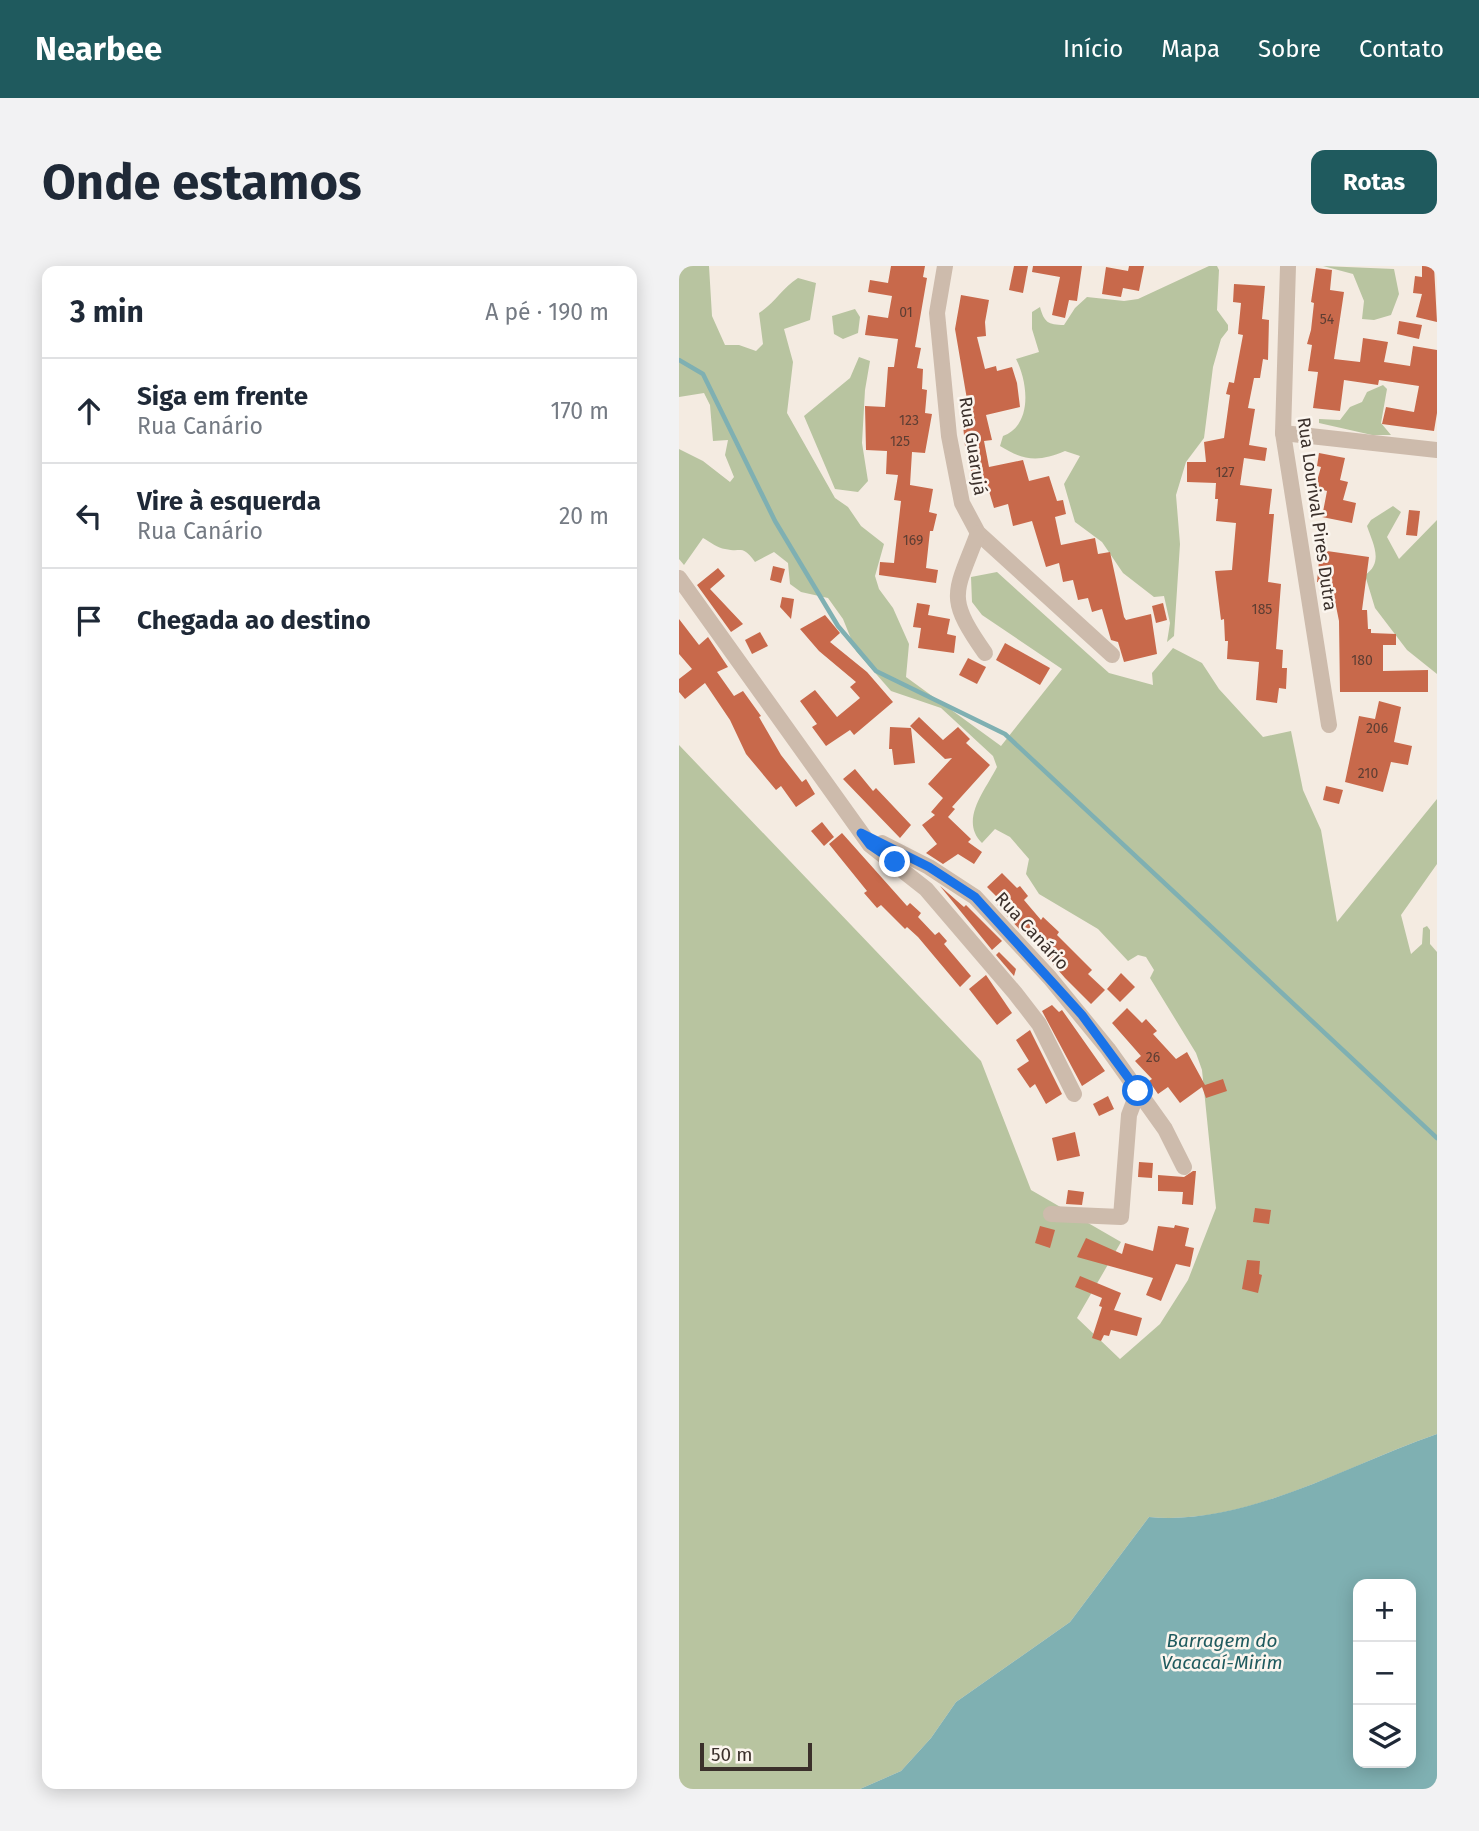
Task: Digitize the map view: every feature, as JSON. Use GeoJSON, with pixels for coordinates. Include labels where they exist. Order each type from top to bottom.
{"type":"FeatureCollection","features":[{"type":"Feature","properties":{"kind":"street","name":"Rua Guarujá"},"geometry":{"type":"LineString","coordinates":[[945,266],[937,313],[949,436],[962,503],[978,533],[1112,654]]}},
{"type":"Feature","properties":{"kind":"street","name":"Rua Lourival Pires Dutra"},"geometry":{"type":"LineString","coordinates":[[1288,266],[1283,433],[1329,725]]}},
{"type":"Feature","properties":{"kind":"street"},"geometry":{"type":"LineString","coordinates":[[1283,433],[1437,450]]}},
{"type":"Feature","properties":{"kind":"street"},"geometry":{"type":"LineString","coordinates":[[978,533],[960,581],[956,601],[964,622],[985,653]]}},
{"type":"Feature","properties":{"kind":"street","name":"Rua Canário"},"geometry":{"type":"LineString","coordinates":[[679,578],[870,845],[926,889],[1015,993],[1038,1024],[1074,1094]]}},
{"type":"Feature","properties":{"kind":"street","name":"Rua Canário"},"geometry":{"type":"LineString","coordinates":[[861,833],[929,867],[975,897],[1082,1015],[1165,1129],[1184,1167]]}},
{"type":"Feature","properties":{"kind":"street"},"geometry":{"type":"LineString","coordinates":[[1051,1214],[1121,1217],[1129,1115],[1138,1091]]}},
{"type":"Feature","properties":{"kind":"green space"},"geometry":{"type":"Polygon","coordinates":[[[679,266],[709,266],[712,316],[725,345],[739,345],[756,351],[763,344],[759,313],[798,278],[816,283],[810,320],[784,329],[793,362],[787,413],[835,498],[848,507],[861,526],[884,544],[875,576],[879,589],[893,608],[909,644],[906,677],[1001,746],[1062,669],[982,615],[972,602],[971,577],[997,572],[1109,673],[1153,685],[1152,673],[1173,648],[1202,663],[1219,689],[1263,737],[1291,731],[1303,790],[1321,830],[1337,922],[1437,799],[1437,864],[1401,915],[1411,954],[1422,944],[1423,928],[1427,926],[1430,930],[1430,944],[1437,952],[1437,1434],[1259,1503],[1186,1517],[1149,1517],[1070,1622],[956,1702],[931,1738],[901,1771],[860,1789],[679,1789],[679,745],[981,1061],[1031,1190],[1121,1242],[1077,1318],[1120,1359],[1160,1324],[1188,1280],[1216,1208],[1202,1070],[1196,1053],[1150,978],[1154,970],[1146,957],[1138,955],[1128,961],[1098,929],[1039,894],[1026,874],[1029,859],[1010,837],[995,829],[982,843],[976,834],[973,815],[997,767],[993,756],[941,708],[891,691],[856,651],[843,619],[828,598],[801,592],[790,584],[788,563],[774,552],[755,562],[744,551],[722,548],[703,538],[684,565],[679,559],[679,449],[703,461],[730,482],[734,477],[725,455],[728,440],[713,441],[710,405],[704,393],[679,397],[679,266]]]}},
{"type":"Feature","properties":{"kind":"green space"},"geometry":{"type":"Polygon","coordinates":[[[1209,266],[1217,266],[1219,270],[1217,310],[1228,325],[1228,330],[1221,339],[1213,367],[1204,438],[1186,462],[1176,495],[1180,544],[1174,636],[1167,642],[1170,623],[1164,596],[1154,597],[1123,573],[1102,542],[1075,522],[1064,484],[1080,456],[1065,451],[1047,457],[1024,457],[1000,446],[1003,436],[1013,430],[1023,413],[1025,391],[1016,359],[1039,352],[1032,329],[1032,312],[1040,307],[1047,322],[1064,325],[1075,308],[1087,297],[1124,301],[1138,299],[1209,266]]]}},
{"type":"Feature","properties":{"kind":"green space"},"geometry":{"type":"Polygon","coordinates":[[[1323,266],[1394,269],[1399,294],[1391,315],[1374,320],[1362,319],[1364,301],[1353,274],[1323,266]]]}},
{"type":"Feature","properties":{"kind":"green space"},"geometry":{"type":"Polygon","coordinates":[[[855,309],[860,317],[858,333],[843,339],[834,334],[832,316],[855,309]]]}},
{"type":"Feature","properties":{"kind":"green space"},"geometry":{"type":"Polygon","coordinates":[[[859,357],[870,361],[865,390],[862,443],[868,481],[858,492],[835,489],[804,416],[850,378],[859,357]]]}},
{"type":"Feature","properties":{"kind":"green space"},"geometry":{"type":"Polygon","coordinates":[[[1383,385],[1387,389],[1381,423],[1391,435],[1372,435],[1319,423],[1319,419],[1340,420],[1350,407],[1362,402],[1367,392],[1383,385]]]}},
{"type":"Feature","properties":{"kind":"green space"},"geometry":{"type":"Polygon","coordinates":[[[1393,506],[1401,512],[1387,537],[1399,559],[1437,520],[1437,674],[1407,650],[1375,608],[1365,575],[1371,570],[1376,559],[1367,526],[1371,520],[1393,506]]]}},
{"type":"Feature","properties":{"kind":"water","name":"Barragem do Vacacaí-Mirim"},"geometry":{"type":"Polygon","coordinates":[[[1437,1434],[1437,1789],[860,1789],[901,1771],[931,1738],[956,1702],[1070,1622],[1149,1517],[1186,1517],[1222,1512],[1296,1490],[1437,1434]]]}},
{"type":"Feature","properties":{"kind":"building"},"geometry":{"type":"Polygon","coordinates":[[[891,266],[925,266],[923,277],[927,278],[915,347],[921,348],[917,368],[923,369],[922,389],[927,390],[925,413],[932,414],[925,453],[912,452],[910,485],[933,489],[929,512],[937,514],[933,531],[930,531],[926,568],[938,570],[936,583],[879,575],[880,562],[894,563],[901,501],[894,500],[898,475],[886,474],[887,451],[866,450],[865,406],[885,407],[888,367],[894,367],[898,339],[865,335],[868,315],[888,318],[892,296],[868,292],[870,280],[888,283],[891,266]]]}},
{"type":"Feature","properties":{"kind":"building"},"geometry":{"type":"Polygon","coordinates":[[[1014,266],[1028,266],[1023,293],[1009,290],[1014,266]]]}},
{"type":"Feature","properties":{"kind":"building"},"geometry":{"type":"Polygon","coordinates":[[[1033,266],[1082,266],[1077,301],[1069,300],[1065,318],[1052,315],[1060,277],[1032,272],[1033,266]]]}},
{"type":"Feature","properties":{"kind":"building"},"geometry":{"type":"Polygon","coordinates":[[[1129,266],[1144,266],[1139,291],[1123,288],[1121,297],[1102,294],[1106,267],[1128,271],[1129,266]]]}},
{"type":"Feature","properties":{"kind":"building"},"geometry":{"type":"Polygon","coordinates":[[[1422,266],[1434,266],[1437,322],[1416,317],[1422,294],[1413,293],[1415,276],[1422,277],[1422,266]]]}},
{"type":"Feature","properties":{"kind":"building"},"geometry":{"type":"Polygon","coordinates":[[[1316,268],[1332,270],[1330,290],[1344,292],[1334,359],[1360,362],[1363,338],[1388,342],[1384,362],[1410,366],[1413,346],[1437,350],[1437,413],[1434,431],[1382,424],[1386,407],[1414,412],[1419,386],[1379,380],[1378,385],[1344,380],[1340,411],[1313,408],[1318,372],[1308,371],[1312,345],[1307,344],[1311,330],[1314,303],[1311,302],[1316,268]]]}},
{"type":"Feature","properties":{"kind":"building"},"geometry":{"type":"Polygon","coordinates":[[[1234,284],[1265,286],[1262,319],[1269,320],[1268,360],[1263,359],[1260,378],[1254,378],[1248,408],[1255,409],[1249,445],[1267,448],[1265,461],[1244,458],[1240,485],[1272,489],[1269,514],[1274,514],[1268,582],[1281,584],[1276,649],[1283,650],[1282,668],[1287,668],[1286,689],[1279,688],[1277,703],[1256,700],[1259,662],[1227,659],[1228,641],[1225,641],[1224,619],[1221,620],[1215,571],[1232,570],[1236,523],[1216,521],[1216,483],[1187,482],[1187,462],[1206,462],[1204,442],[1224,438],[1230,395],[1226,394],[1229,382],[1234,383],[1243,335],[1238,334],[1241,303],[1233,302],[1234,284]]]}},
{"type":"Feature","properties":{"kind":"building"},"geometry":{"type":"Polygon","coordinates":[[[961,295],[989,300],[985,322],[986,336],[977,337],[985,369],[996,366],[997,371],[1012,367],[1017,383],[1020,407],[986,415],[992,440],[984,441],[989,467],[1023,460],[1029,481],[1049,476],[1057,501],[1063,500],[1066,514],[1055,517],[1061,545],[1095,538],[1098,554],[1110,552],[1124,617],[1126,620],[1151,614],[1157,654],[1124,662],[1118,642],[1111,640],[1102,609],[1092,612],[1088,598],[1078,600],[1073,580],[1063,582],[1059,563],[1046,567],[1032,521],[1013,526],[1008,504],[994,508],[988,488],[976,491],[965,446],[963,425],[971,423],[955,329],[961,295]]]}},
{"type":"Feature","properties":{"kind":"building"},"geometry":{"type":"Polygon","coordinates":[[[1399,321],[1422,325],[1419,339],[1397,334],[1399,321]]]}},
{"type":"Feature","properties":{"kind":"building"},"geometry":{"type":"Polygon","coordinates":[[[1319,453],[1345,458],[1340,480],[1348,482],[1343,500],[1356,503],[1352,523],[1322,517],[1327,491],[1315,488],[1321,467],[1317,466],[1319,453]]]}},
{"type":"Feature","properties":{"kind":"building"},"geometry":{"type":"Polygon","coordinates":[[[1409,510],[1420,511],[1417,536],[1406,535],[1409,510]]]}},
{"type":"Feature","properties":{"kind":"building"},"geometry":{"type":"Polygon","coordinates":[[[1320,550],[1369,557],[1362,610],[1367,610],[1368,629],[1371,629],[1371,633],[1396,634],[1396,645],[1383,645],[1383,671],[1428,670],[1428,692],[1340,692],[1339,621],[1336,606],[1325,605],[1327,583],[1317,582],[1320,550]]]}},
{"type":"Feature","properties":{"kind":"building"},"geometry":{"type":"Polygon","coordinates":[[[773,566],[785,569],[781,583],[770,580],[773,566]]]}},
{"type":"Feature","properties":{"kind":"building"},"geometry":{"type":"Polygon","coordinates":[[[718,568],[725,576],[710,589],[743,624],[731,632],[697,585],[718,568]]]}},
{"type":"Feature","properties":{"kind":"building"},"geometry":{"type":"Polygon","coordinates":[[[782,597],[794,599],[791,619],[780,607],[782,597]]]}},
{"type":"Feature","properties":{"kind":"building"},"geometry":{"type":"Polygon","coordinates":[[[917,603],[930,605],[928,615],[950,619],[947,634],[956,636],[954,653],[918,648],[921,628],[913,627],[917,603]]]}},
{"type":"Feature","properties":{"kind":"building"},"geometry":{"type":"Polygon","coordinates":[[[1163,603],[1167,620],[1156,623],[1152,606],[1163,603]]]}},
{"type":"Feature","properties":{"kind":"building"},"geometry":{"type":"Polygon","coordinates":[[[825,615],[840,633],[830,642],[867,672],[893,702],[854,735],[850,730],[826,746],[812,727],[817,724],[800,701],[815,690],[837,717],[860,698],[850,687],[856,682],[819,651],[800,629],[825,615]]]}},
{"type":"Feature","properties":{"kind":"building"},"geometry":{"type":"Polygon","coordinates":[[[679,619],[699,645],[708,637],[728,667],[717,672],[734,696],[743,691],[761,716],[759,717],[781,755],[802,782],[806,779],[815,794],[796,807],[781,786],[776,790],[746,754],[730,720],[705,683],[685,699],[679,692],[679,679],[692,669],[679,654],[679,619]]]}},
{"type":"Feature","properties":{"kind":"building"},"geometry":{"type":"Polygon","coordinates":[[[760,632],[768,646],[752,654],[745,640],[760,632]]]}},
{"type":"Feature","properties":{"kind":"building"},"geometry":{"type":"Polygon","coordinates":[[[1005,643],[1050,668],[1040,685],[996,660],[1005,643]]]}},
{"type":"Feature","properties":{"kind":"building"},"geometry":{"type":"Polygon","coordinates":[[[968,658],[986,667],[977,684],[959,675],[968,658]]]}},
{"type":"Feature","properties":{"kind":"building"},"geometry":{"type":"Polygon","coordinates":[[[1379,701],[1401,707],[1394,742],[1412,746],[1408,765],[1391,762],[1383,792],[1345,782],[1359,716],[1375,719],[1379,701]]]}},
{"type":"Feature","properties":{"kind":"building"},"geometry":{"type":"Polygon","coordinates":[[[919,717],[943,740],[958,727],[970,739],[966,743],[990,765],[952,807],[955,809],[948,817],[971,839],[968,842],[982,852],[974,864],[958,854],[943,864],[926,853],[937,844],[922,825],[935,815],[931,812],[943,798],[928,784],[952,758],[945,759],[910,726],[919,717]]]}},
{"type":"Feature","properties":{"kind":"building"},"geometry":{"type":"Polygon","coordinates":[[[890,727],[911,728],[915,763],[894,765],[892,749],[889,749],[890,727]]]}},
{"type":"Feature","properties":{"kind":"building"},"geometry":{"type":"Polygon","coordinates":[[[855,769],[873,791],[876,788],[911,825],[900,838],[843,779],[855,769]]]}},
{"type":"Feature","properties":{"kind":"building"},"geometry":{"type":"Polygon","coordinates":[[[1326,786],[1343,790],[1339,804],[1323,800],[1326,786]]]}},
{"type":"Feature","properties":{"kind":"building"},"geometry":{"type":"Polygon","coordinates":[[[822,822],[834,837],[824,846],[811,831],[822,822]]]}},
{"type":"Feature","properties":{"kind":"building"},"geometry":{"type":"Polygon","coordinates":[[[842,833],[907,906],[910,903],[921,913],[918,917],[935,935],[939,932],[947,941],[944,944],[971,976],[960,987],[918,937],[907,927],[905,929],[881,905],[877,908],[864,893],[867,891],[829,844],[842,833]]]}},
{"type":"Feature","properties":{"kind":"building"},"geometry":{"type":"Polygon","coordinates":[[[1002,873],[1017,888],[1020,886],[1028,896],[1024,900],[1041,920],[1043,917],[1059,932],[1057,935],[1092,970],[1088,974],[1105,990],[1091,1004],[1045,955],[1047,953],[1022,932],[997,905],[1001,901],[987,887],[1002,873]]]}},
{"type":"Feature","properties":{"kind":"building"},"geometry":{"type":"Polygon","coordinates":[[[940,886],[964,907],[966,905],[1002,941],[992,950],[940,886]]]}},
{"type":"Feature","properties":{"kind":"building"},"geometry":{"type":"Polygon","coordinates":[[[999,952],[1016,969],[1014,976],[996,955],[999,952]]]}},
{"type":"Feature","properties":{"kind":"building"},"geometry":{"type":"Polygon","coordinates":[[[1121,973],[1135,987],[1120,1002],[1107,989],[1121,973]]]}},
{"type":"Feature","properties":{"kind":"building"},"geometry":{"type":"Polygon","coordinates":[[[986,975],[1012,1013],[997,1025],[969,989],[986,975]]]}},
{"type":"Feature","properties":{"kind":"building"},"geometry":{"type":"Polygon","coordinates":[[[1052,1005],[1059,1012],[1062,1010],[1105,1071],[1082,1086],[1042,1011],[1052,1005]]]}},
{"type":"Feature","properties":{"kind":"building"},"geometry":{"type":"Polygon","coordinates":[[[1127,1008],[1142,1023],[1146,1019],[1157,1031],[1153,1034],[1176,1059],[1187,1052],[1205,1085],[1223,1079],[1227,1091],[1206,1098],[1202,1087],[1180,1103],[1168,1087],[1158,1094],[1149,1081],[1152,1079],[1135,1061],[1141,1056],[1112,1023],[1127,1008]]]}},
{"type":"Feature","properties":{"kind":"building"},"geometry":{"type":"Polygon","coordinates":[[[1030,1030],[1062,1094],[1046,1104],[1035,1084],[1030,1088],[1017,1069],[1029,1061],[1016,1040],[1030,1030]]]}},
{"type":"Feature","properties":{"kind":"building"},"geometry":{"type":"Polygon","coordinates":[[[1108,1096],[1114,1109],[1099,1116],[1093,1104],[1108,1096]]]}},
{"type":"Feature","properties":{"kind":"building"},"geometry":{"type":"Polygon","coordinates":[[[1075,1132],[1080,1156],[1057,1161],[1052,1138],[1075,1132]]]}},
{"type":"Feature","properties":{"kind":"building"},"geometry":{"type":"Polygon","coordinates":[[[1139,1162],[1153,1163],[1152,1178],[1138,1177],[1139,1162]]]}},
{"type":"Feature","properties":{"kind":"building"},"geometry":{"type":"Polygon","coordinates":[[[1196,1171],[1193,1205],[1182,1204],[1183,1192],[1158,1191],[1158,1175],[1184,1177],[1196,1171]]]}},
{"type":"Feature","properties":{"kind":"building"},"geometry":{"type":"Polygon","coordinates":[[[1068,1190],[1084,1192],[1082,1205],[1066,1204],[1068,1190]]]}},
{"type":"Feature","properties":{"kind":"building"},"geometry":{"type":"Polygon","coordinates":[[[1255,1208],[1271,1210],[1269,1224],[1253,1222],[1255,1208]]]}},
{"type":"Feature","properties":{"kind":"building"},"geometry":{"type":"Polygon","coordinates":[[[1175,1225],[1189,1228],[1185,1246],[1194,1248],[1190,1267],[1176,1264],[1161,1301],[1146,1295],[1153,1278],[1077,1257],[1086,1238],[1122,1254],[1125,1243],[1153,1251],[1158,1226],[1174,1228],[1175,1225]]]}},
{"type":"Feature","properties":{"kind":"building"},"geometry":{"type":"Polygon","coordinates":[[[1040,1226],[1055,1230],[1050,1248],[1035,1243],[1040,1226]]]}},
{"type":"Feature","properties":{"kind":"building"},"geometry":{"type":"Polygon","coordinates":[[[1247,1260],[1260,1261],[1259,1274],[1262,1275],[1258,1293],[1242,1289],[1247,1260]]]}},
{"type":"Feature","properties":{"kind":"building"},"geometry":{"type":"Polygon","coordinates":[[[1080,1276],[1121,1293],[1114,1310],[1142,1318],[1137,1336],[1111,1330],[1109,1336],[1104,1335],[1101,1341],[1092,1338],[1102,1307],[1099,1306],[1102,1298],[1075,1287],[1080,1276]]]}},
{"type":"Feature","properties":{"kind":"waterway"},"geometry":{"type":"LineString","coordinates":[[679,360],[703,374],[775,521],[838,626],[876,671],[1005,734],[1437,1138]]}},
{"type":"Feature","properties":{"kind":"route"},"geometry":{"type":"LineString","coordinates":[[895,862],[870,845],[861,833],[929,867],[975,897],[1082,1015],[1138,1091]]}}]}
